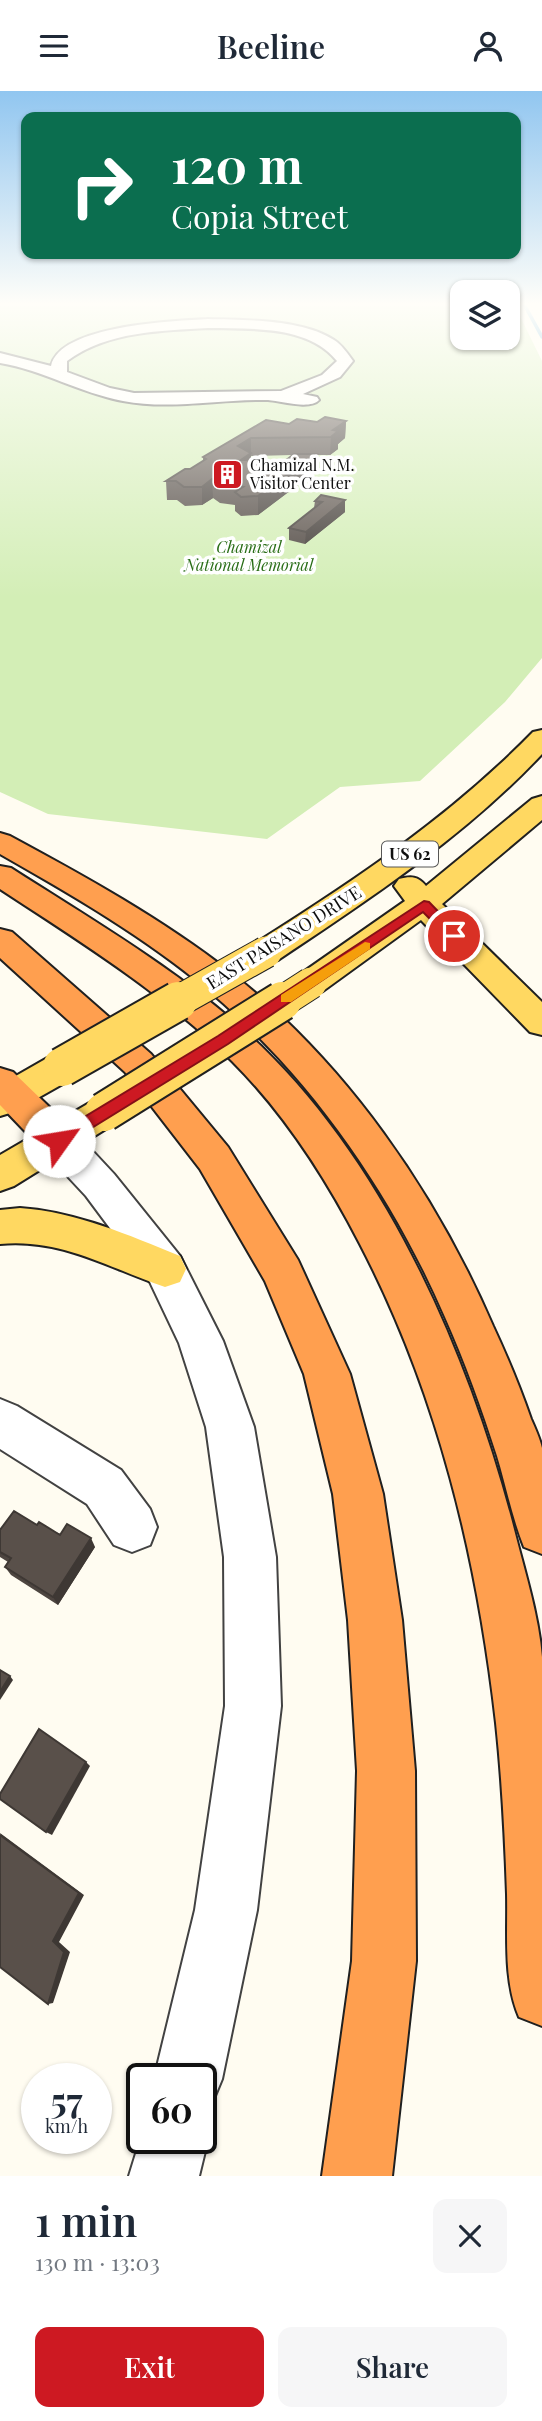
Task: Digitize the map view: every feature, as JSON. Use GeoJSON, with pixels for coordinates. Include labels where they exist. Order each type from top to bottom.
{"type":"FeatureCollection","features":[{"type":"Feature","properties":{"kind":"highway"},"geometry":{"type":"LineString","coordinates":[[0,842],[116,910],[194,963],[246,1005],[318,1075],[354,1121],[424,1228],[465,1312],[510,1426],[528,1474],[542,1529]]}},
{"type":"Feature","properties":{"kind":"highway"},"geometry":{"type":"LineString","coordinates":[[0,875],[148,973],[203,1014],[247,1054],[287,1098],[317,1138],[386,1249],[410,1296],[436,1362],[484,1505],[518,1681],[532,1803],[542,1994]]}},
{"type":"Feature","properties":{"kind":"highway"},"geometry":{"type":"LineString","coordinates":[[0,940],[138,1063],[214,1158],[284,1273],[327,1374],[358,1495],[375,1620],[386,1771],[384,1961],[357,2176]]}},
{"type":"Feature","properties":{"kind":"highway"},"geometry":{"type":"LineString","coordinates":[[0,961],[60,994]]}},
{"type":"Feature","properties":{"kind":"highway"},"geometry":{"type":"LineString","coordinates":[[4,1093],[59,1141]]}},
{"type":"Feature","properties":{"kind":"main road","name":"EAST PAISANO DRIVE"},"geometry":{"type":"LineString","coordinates":[[4,1093],[62,1067],[266,952],[392,868],[452,821],[542,738]]}},
{"type":"Feature","properties":{"kind":"main road","name":"US 62"},"geometry":{"type":"LineString","coordinates":[[0,1175],[201,1054],[311,983],[424,905],[487,855],[542,805]]}},
{"type":"Feature","properties":{"kind":"main road"},"geometry":{"type":"LineString","coordinates":[[452,821],[449,845],[420,866],[411,878],[410,887],[424,905],[542,1023]]}},
{"type":"Feature","properties":{"kind":"main road"},"geometry":{"type":"LineString","coordinates":[[0,1227],[33,1226],[72,1234],[116,1248],[164,1269]]}},
{"type":"Feature","properties":{"kind":"street"},"geometry":{"type":"LineString","coordinates":[[59,1141],[100,1185],[164,1269],[201,1341],[230,1427],[250,1557],[253,1706],[226,1910],[192,2063]]}},
{"type":"Feature","properties":{"kind":"street"},"geometry":{"type":"LineString","coordinates":[[0,1422],[104,1487],[132,1527]]}},
{"type":"Feature","properties":{"kind":"street"},"geometry":{"type":"LineString","coordinates":[[164,2176],[170,2154]]}},
{"type":"Feature","properties":{"kind":"green space","name":"Chamizal National Memorial"},"geometry":{"type":"Polygon","coordinates":[[[0,403],[542,403],[542,658],[505,702],[420,781],[340,787],[267,839],[48,814],[0,792],[0,403]]]}},
{"type":"Feature","properties":{"kind":"building"},"geometry":{"type":"Polygon","coordinates":[[[325,417],[346,421],[333,430],[338,431],[331,437],[251,438],[238,446],[251,453],[241,460],[257,460],[263,465],[287,462],[285,461],[294,454],[316,454],[258,496],[241,497],[235,492],[243,487],[219,484],[212,479],[202,487],[184,487],[176,481],[166,481],[185,469],[190,469],[206,459],[203,457],[266,420],[289,424],[297,419],[317,422],[325,417]]]}},
{"type":"Feature","properties":{"kind":"building"},"geometry":{"type":"Polygon","coordinates":[[[321,495],[345,500],[306,532],[289,528],[322,502],[315,501],[321,495]]]}},
{"type":"Feature","properties":{"kind":"building"},"geometry":{"type":"Polygon","coordinates":[[[14,1511],[60,1535],[67,1524],[91,1538],[53,1597],[5,1567],[11,1558],[0,1552],[0,1530],[14,1511]]]}},
{"type":"Feature","properties":{"kind":"building"},"geometry":{"type":"Polygon","coordinates":[[[0,1670],[10,1676],[0,1692],[0,1670]]]}},
{"type":"Feature","properties":{"kind":"building"},"geometry":{"type":"Polygon","coordinates":[[[39,1729],[86,1762],[46,1832],[0,1799],[0,1794],[39,1729]]]}},
{"type":"Feature","properties":{"kind":"building"},"geometry":{"type":"Polygon","coordinates":[[[0,1835],[79,1893],[53,1941],[64,1952],[48,2004],[0,1967],[0,1835]]]}},
{"type":"Feature","properties":{"kind":"slow traffic"},"geometry":{"type":"LineString","coordinates":[[286,999],[365,946]]}},
{"type":"Feature","properties":{"kind":"place","name":"Chamizal N.M. Visitor Center"},"geometry":{"type":"Point","coordinates":[227,474]}},
{"type":"Feature","properties":{"kind":"route"},"geometry":{"type":"LineString","coordinates":[[59,1141],[223,1040],[424,905],[454,936]]}}]}
